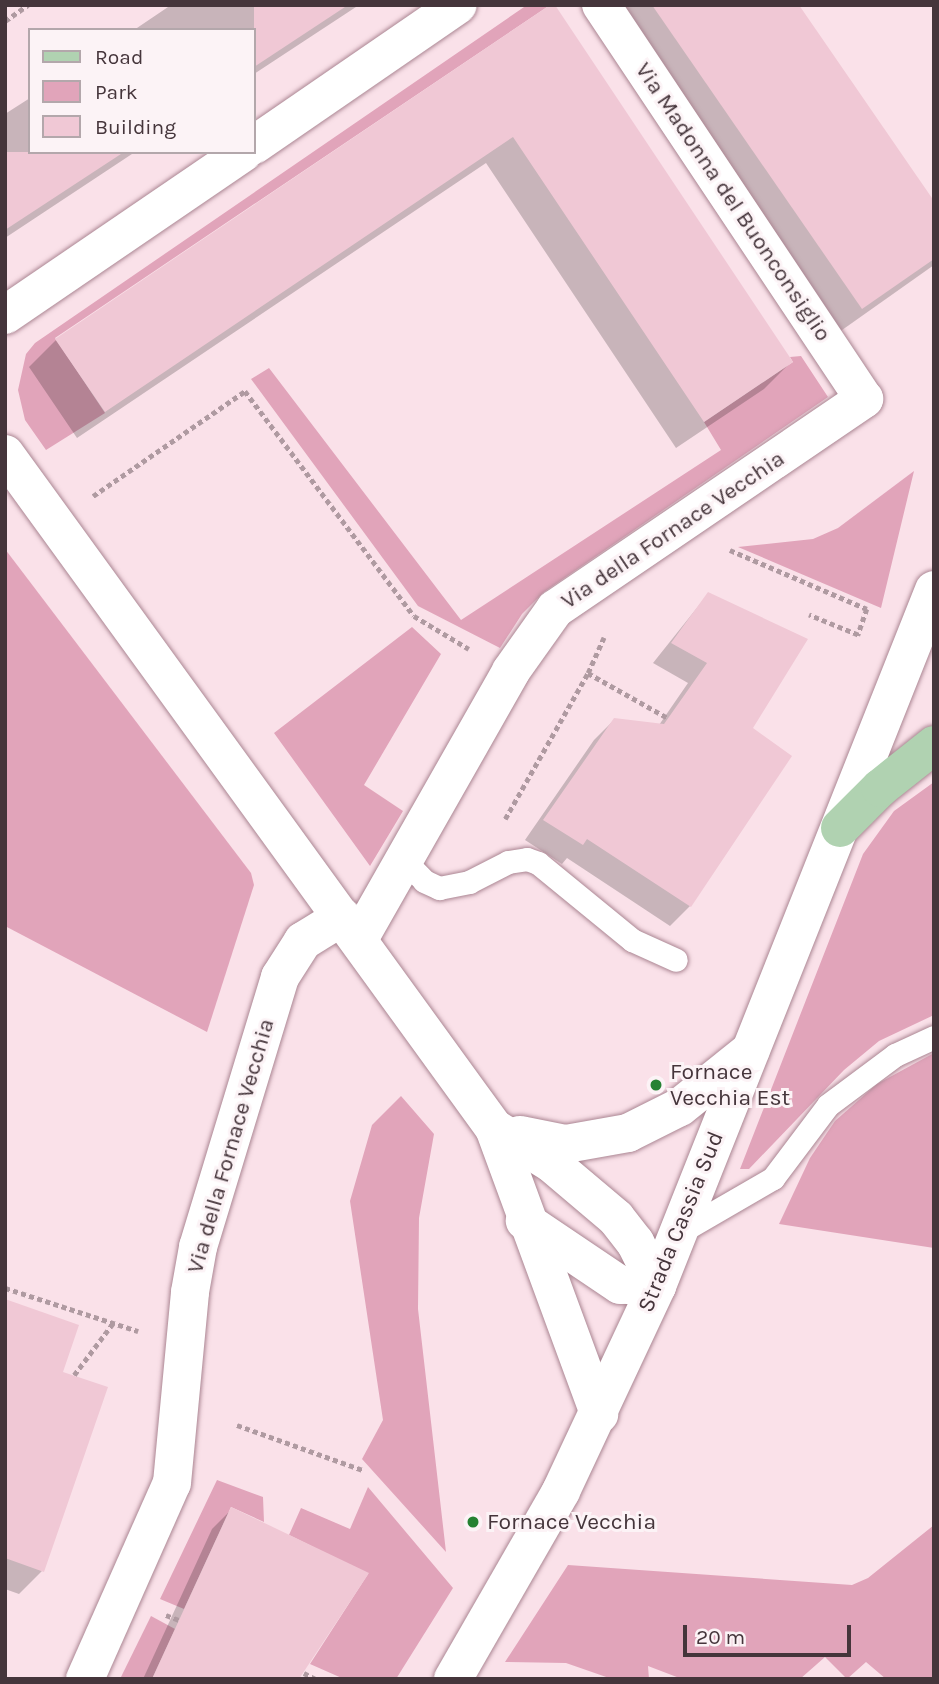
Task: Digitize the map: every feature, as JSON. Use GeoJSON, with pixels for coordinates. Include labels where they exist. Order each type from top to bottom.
{"type":"FeatureCollection","features":[{"type":"Feature","properties":{"kind":"main road"},"geometry":{"type":"LineString","coordinates":[[840,828],[880,788],[934,745]]}},
{"type":"Feature","properties":{"kind":"street"},"geometry":{"type":"LineString","coordinates":[[256,144],[458,5]]}},
{"type":"Feature","properties":{"kind":"street","name":"Via Madonna del Buonconsiglio"},"geometry":{"type":"LineString","coordinates":[[601,5],[864,399]]}},
{"type":"Feature","properties":{"kind":"street"},"geometry":{"type":"LineString","coordinates":[[5,316],[241,154]]}},
{"type":"Feature","properties":{"kind":"street","name":"Via della Fornace Vecchia"},"geometry":{"type":"LineString","coordinates":[[85,1679],[172,1483],[190,1292],[198,1247],[280,977],[303,941],[350,928],[404,860],[511,671],[555,609],[864,399]]}},
{"type":"Feature","properties":{"kind":"street"},"geometry":{"type":"LineString","coordinates":[[5,454],[494,1128],[525,1221],[599,1414]]}},
{"type":"Feature","properties":{"kind":"street","name":"Strada Cassia Sud"},"geometry":{"type":"LineString","coordinates":[[453,1679],[561,1491],[657,1286],[934,590]]}},
{"type":"Feature","properties":{"kind":"street"},"geometry":{"type":"LineString","coordinates":[[494,1128],[566,1144],[628,1133],[680,1107],[750,1051]]}},
{"type":"Feature","properties":{"kind":"street"},"geometry":{"type":"LineString","coordinates":[[494,1128],[551,1163],[616,1217],[657,1286]]}},
{"type":"Feature","properties":{"kind":"street"},"geometry":{"type":"LineString","coordinates":[[525,1221],[620,1285],[657,1286]]}},
{"type":"Feature","properties":{"kind":"lane"},"geometry":{"type":"LineString","coordinates":[[404,860],[432,887],[469,882],[508,862],[538,863],[632,940],[676,960]]}},
{"type":"Feature","properties":{"kind":"lane"},"geometry":{"type":"LineString","coordinates":[[678,1233],[774,1178],[828,1105],[895,1055],[934,1037]]}},
{"type":"Feature","properties":{"kind":"path"},"geometry":{"type":"LineString","coordinates":[[5,21],[28,5]]}},
{"type":"Feature","properties":{"kind":"path"},"geometry":{"type":"LineString","coordinates":[[81,504],[245,391],[414,616],[511,671]]}},
{"type":"Feature","properties":{"kind":"path"},"geometry":{"type":"LineString","coordinates":[[672,531],[728,549],[867,609],[858,635],[809,615]]}},
{"type":"Feature","properties":{"kind":"path"},"geometry":{"type":"LineString","coordinates":[[469,882],[588,673],[606,626],[602,576]]}},
{"type":"Feature","properties":{"kind":"path"},"geometry":{"type":"LineString","coordinates":[[588,673],[668,718]]}},
{"type":"Feature","properties":{"kind":"path"},"geometry":{"type":"LineString","coordinates":[[5,1288],[153,1336]]}},
{"type":"Feature","properties":{"kind":"path"},"geometry":{"type":"LineString","coordinates":[[74,1376],[113,1323]]}},
{"type":"Feature","properties":{"kind":"path"},"geometry":{"type":"LineString","coordinates":[[237,1425],[363,1470]]}},
{"type":"Feature","properties":{"kind":"path"},"geometry":{"type":"LineString","coordinates":[[303,1673],[316,1679]]}},
{"type":"Feature","properties":{"kind":"path"},"geometry":{"type":"LineString","coordinates":[[541,1679],[565,1679]]}},
{"type":"Feature","properties":{"kind":"green space"},"geometry":{"type":"Polygon","coordinates":[[[527,5],[550,5],[55,338],[105,413],[46,450],[25,420],[18,390],[26,354],[35,343],[527,5]]]}},
{"type":"Feature","properties":{"kind":"green space"},"geometry":{"type":"Polygon","coordinates":[[[801,356],[828,397],[544,592],[522,614],[500,648],[418,606],[251,379],[269,368],[461,620],[721,450],[704,422],[793,362],[790,357],[801,356]]]}},
{"type":"Feature","properties":{"kind":"green space"},"geometry":{"type":"Polygon","coordinates":[[[914,471],[881,608],[738,547],[813,539],[838,528],[914,471]]]}},
{"type":"Feature","properties":{"kind":"green space"},"geometry":{"type":"Polygon","coordinates":[[[5,549],[251,873],[254,885],[207,1032],[5,926],[5,549]]]}},
{"type":"Feature","properties":{"kind":"green space"},"geometry":{"type":"Polygon","coordinates":[[[412,627],[441,654],[364,785],[403,811],[370,866],[274,733],[412,627]]]}},
{"type":"Feature","properties":{"kind":"green space"},"geometry":{"type":"Polygon","coordinates":[[[934,782],[934,1015],[879,1041],[844,1070],[749,1169],[740,1169],[863,854],[894,811],[934,782]]]}},
{"type":"Feature","properties":{"kind":"green space"},"geometry":{"type":"Polygon","coordinates":[[[934,1053],[934,1248],[779,1224],[810,1158],[835,1121],[877,1084],[934,1053]]]}},
{"type":"Feature","properties":{"kind":"green space"},"geometry":{"type":"Polygon","coordinates":[[[401,1096],[434,1134],[419,1218],[418,1309],[446,1552],[362,1459],[383,1420],[350,1201],[372,1125],[401,1096]]]}},
{"type":"Feature","properties":{"kind":"green space"},"geometry":{"type":"Polygon","coordinates":[[[217,1480],[263,1497],[264,1522],[231,1507],[184,1609],[160,1599],[217,1480]]]}},
{"type":"Feature","properties":{"kind":"green space"},"geometry":{"type":"Polygon","coordinates":[[[368,1487],[453,1588],[396,1679],[344,1679],[310,1664],[368,1574],[289,1535],[301,1508],[350,1529],[368,1487]]]}},
{"type":"Feature","properties":{"kind":"green space"},"geometry":{"type":"Polygon","coordinates":[[[934,1525],[934,1679],[886,1679],[866,1662],[847,1679],[825,1657],[800,1679],[682,1679],[648,1666],[649,1679],[612,1679],[566,1663],[505,1662],[568,1565],[852,1585],[868,1578],[934,1525]]]}},
{"type":"Feature","properties":{"kind":"green space"},"geometry":{"type":"Polygon","coordinates":[[[151,1616],[175,1629],[152,1679],[120,1679],[151,1616]]]}},
{"type":"Feature","properties":{"kind":"building"},"geometry":{"type":"Polygon","coordinates":[[[254,5],[348,5],[256,66],[254,5]]]}},
{"type":"Feature","properties":{"kind":"building"},"geometry":{"type":"Polygon","coordinates":[[[550,5],[555,5],[793,362],[704,422],[513,137],[105,412],[55,339],[550,5]]]}},
{"type":"Feature","properties":{"kind":"building"},"geometry":{"type":"Polygon","coordinates":[[[652,5],[799,5],[934,201],[934,259],[862,309],[652,5]]]}},
{"type":"Feature","properties":{"kind":"building"},"geometry":{"type":"Polygon","coordinates":[[[5,152],[121,154],[5,230],[5,152]]]}},
{"type":"Feature","properties":{"kind":"building"},"geometry":{"type":"Polygon","coordinates":[[[708,592],[808,639],[753,728],[792,756],[691,907],[587,839],[583,845],[543,820],[614,718],[664,724],[707,663],[671,643],[708,592]]]}},
{"type":"Feature","properties":{"kind":"building"},"geometry":{"type":"Polygon","coordinates":[[[5,1299],[79,1325],[63,1372],[108,1387],[44,1572],[5,1558],[5,1299]]]}},
{"type":"Feature","properties":{"kind":"building"},"geometry":{"type":"Polygon","coordinates":[[[231,1507],[369,1573],[299,1679],[152,1679],[231,1507]]]}},
{"type":"Feature","properties":{"kind":"place","name":"Fornace Vecchia Est"},"geometry":{"type":"Point","coordinates":[656,1085]}},
{"type":"Feature","properties":{"kind":"place","name":"Fornace Vecchia"},"geometry":{"type":"Point","coordinates":[473,1522]}}]}
